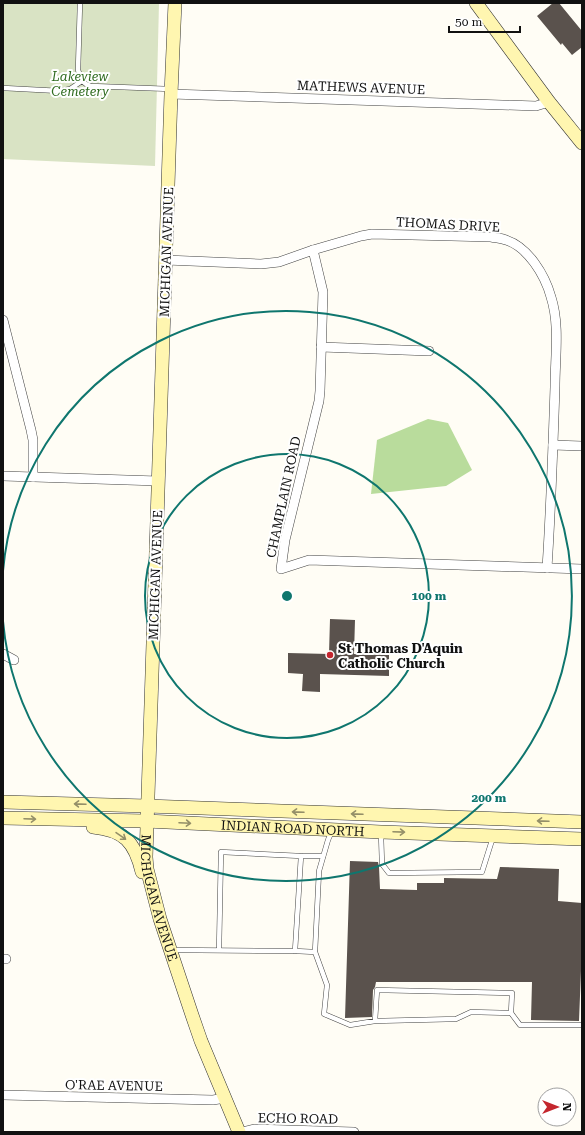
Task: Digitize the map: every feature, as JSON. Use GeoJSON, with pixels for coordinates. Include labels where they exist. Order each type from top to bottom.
{"type":"FeatureCollection","features":[{"type":"Feature","properties":{"kind":"main road","name":"MICHIGAN AVENUE"},"geometry":{"type":"LineString","coordinates":[[175,3],[146,821],[146,862],[160,919],[201,1041],[240,1132]]}},
{"type":"Feature","properties":{"kind":"main road"},"geometry":{"type":"LineString","coordinates":[[476,3],[549,102],[582,143]]}},
{"type":"Feature","properties":{"kind":"main road","name":"INDIAN ROAD NORTH"},"geometry":{"type":"LineString","coordinates":[[3,802],[582,822]]}},
{"type":"Feature","properties":{"kind":"main road","name":"INDIAN ROAD NORTH"},"geometry":{"type":"LineString","coordinates":[[3,818],[146,821],[381,832],[582,838]]}},
{"type":"Feature","properties":{"kind":"main road"},"geometry":{"type":"LineString","coordinates":[[56,820],[112,830],[124,837],[130,843],[137,856],[148,898],[154,911],[160,919]]}},
{"type":"Feature","properties":{"kind":"street","name":"MATHEWS AVENUE"},"geometry":{"type":"LineString","coordinates":[[171,92],[536,106],[549,102]]}},
{"type":"Feature","properties":{"kind":"street","name":"THOMAS DRIVE"},"geometry":{"type":"LineString","coordinates":[[166,260],[261,264],[279,262],[313,250],[372,234],[491,237],[506,240],[521,248],[532,260],[545,280],[556,319],[553,445],[547,568]]}},
{"type":"Feature","properties":{"kind":"street","name":"CHAMPLAIN ROAD"},"geometry":{"type":"LineString","coordinates":[[313,250],[323,292],[319,401],[285,540],[281,569],[309,560],[582,569]]}},
{"type":"Feature","properties":{"kind":"street"},"geometry":{"type":"LineString","coordinates":[[3,320],[6,342],[31,430],[33,477]]}},
{"type":"Feature","properties":{"kind":"street"},"geometry":{"type":"LineString","coordinates":[[321,347],[429,351]]}},
{"type":"Feature","properties":{"kind":"street"},"geometry":{"type":"LineString","coordinates":[[553,445],[582,446]]}},
{"type":"Feature","properties":{"kind":"street"},"geometry":{"type":"LineString","coordinates":[[3,476],[158,481]]}},
{"type":"Feature","properties":{"kind":"street"},"geometry":{"type":"LineString","coordinates":[[3,654],[14,660]]}},
{"type":"Feature","properties":{"kind":"street","name":"O'RAE AVENUE"},"geometry":{"type":"LineString","coordinates":[[3,1095],[213,1100],[225,1098]]}},
{"type":"Feature","properties":{"kind":"street","name":"ECHO ROAD"},"geometry":{"type":"LineString","coordinates":[[240,1132],[254,1129],[354,1132]]}},
{"type":"Feature","properties":{"kind":"lane"},"geometry":{"type":"LineString","coordinates":[[80,3],[78,70],[82,81],[91,86],[171,92]]}},
{"type":"Feature","properties":{"kind":"lane"},"geometry":{"type":"LineString","coordinates":[[3,88],[60,91],[70,89],[82,81]]}},
{"type":"Feature","properties":{"kind":"lane"},"geometry":{"type":"LineString","coordinates":[[333,830],[319,871],[315,952],[327,985],[324,1014],[350,1024],[375,1021],[456,1018],[471,1012],[511,1013]]}},
{"type":"Feature","properties":{"kind":"lane"},"geometry":{"type":"LineString","coordinates":[[381,832],[382,864],[389,873],[482,872],[493,835]]}},
{"type":"Feature","properties":{"kind":"lane"},"geometry":{"type":"LineString","coordinates":[[219,950],[221,852],[323,856]]}},
{"type":"Feature","properties":{"kind":"lane"},"geometry":{"type":"LineString","coordinates":[[295,951],[301,856]]}},
{"type":"Feature","properties":{"kind":"lane"},"geometry":{"type":"LineString","coordinates":[[170,950],[315,952]]}},
{"type":"Feature","properties":{"kind":"lane"},"geometry":{"type":"LineString","coordinates":[[375,1021],[377,990],[512,993],[511,1013],[520,1025],[582,1025]]}},
{"type":"Feature","properties":{"kind":"green space","name":"Lakeview Cemetery"},"geometry":{"type":"Polygon","coordinates":[[[3,3],[159,3],[155,166],[3,159],[3,3]]]}},
{"type":"Feature","properties":{"kind":"green space"},"geometry":{"type":"Polygon","coordinates":[[[428,419],[448,423],[472,470],[446,486],[371,494],[377,440],[428,419]]]}},
{"type":"Feature","properties":{"kind":"building"},"geometry":{"type":"Polygon","coordinates":[[[553,3],[559,3],[582,31],[582,47],[572,55],[562,43],[561,45],[537,16],[553,3]]]}},
{"type":"Feature","properties":{"kind":"building","name":"St Thomas D'Aquin Catholic Church"},"geometry":{"type":"Polygon","coordinates":[[[330,619],[355,620],[354,654],[389,655],[389,676],[320,674],[320,692],[302,691],[303,674],[288,673],[288,653],[329,654],[330,619]]]}},
{"type":"Feature","properties":{"kind":"building"},"geometry":{"type":"Polygon","coordinates":[[[350,861],[378,862],[380,889],[417,890],[417,883],[444,883],[444,878],[497,879],[500,867],[559,869],[558,901],[582,903],[582,971],[579,1021],[531,1020],[532,982],[376,982],[373,990],[372,1017],[345,1018],[350,861]]]}},
{"type":"Feature","properties":{"kind":"place","name":"St Thomas D'Aquin Catholic Church"},"geometry":{"type":"Point","coordinates":[330,655]}}]}
